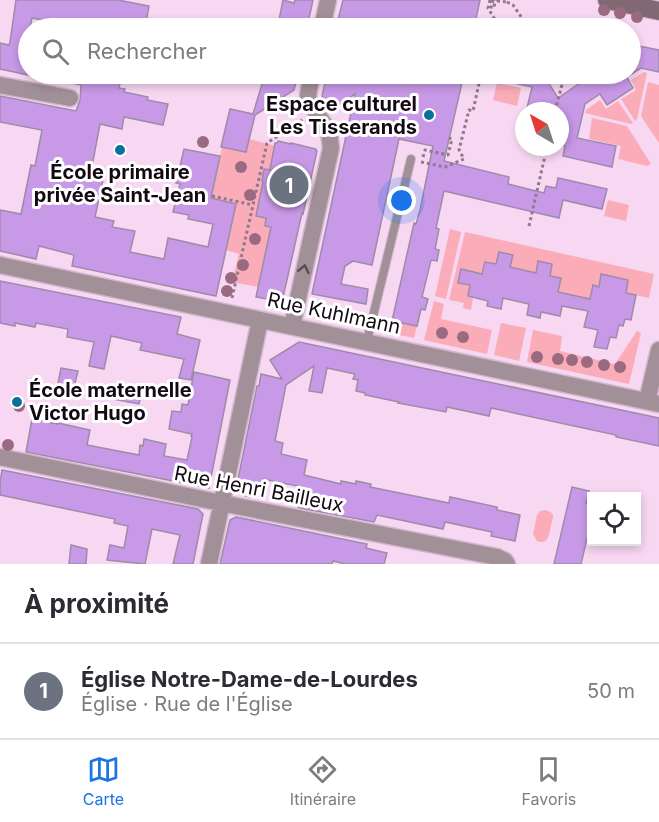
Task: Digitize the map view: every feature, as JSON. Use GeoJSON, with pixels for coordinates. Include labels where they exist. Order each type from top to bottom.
{"type":"FeatureCollection","features":[{"type":"Feature","properties":{"kind":"street"},"geometry":{"type":"LineString","coordinates":[[324,18],[328,0]]}},
{"type":"Feature","properties":{"kind":"street"},"geometry":{"type":"LineString","coordinates":[[607,0],[659,11]]}},
{"type":"Feature","properties":{"kind":"street"},"geometry":{"type":"LineString","coordinates":[[292,326],[331,148],[329,132],[309,101],[310,84]]}},
{"type":"Feature","properties":{"kind":"street"},"geometry":{"type":"LineString","coordinates":[[0,85],[70,98]]}},
{"type":"Feature","properties":{"kind":"street","name":"Rue Kuhlmann"},"geometry":{"type":"LineString","coordinates":[[0,265],[653,402]]}},
{"type":"Feature","properties":{"kind":"street"},"geometry":{"type":"LineString","coordinates":[[209,564],[260,320]]}},
{"type":"Feature","properties":{"kind":"street"},"geometry":{"type":"LineString","coordinates":[[653,402],[659,350]]}},
{"type":"Feature","properties":{"kind":"street","name":"Rue Henri Bailleux"},"geometry":{"type":"LineString","coordinates":[[0,457],[496,557],[507,564]]}},
{"type":"Feature","properties":{"kind":"lane"},"geometry":{"type":"LineString","coordinates":[[367,341],[411,159]]}},
{"type":"Feature","properties":{"kind":"path"},"geometry":{"type":"LineString","coordinates":[[494,18],[488,8],[494,0],[507,1],[513,5],[522,18]]}},
{"type":"Feature","properties":{"kind":"path"},"geometry":{"type":"LineString","coordinates":[[461,141],[451,139],[448,155],[425,150],[422,162],[444,167],[464,159],[459,150],[469,110],[473,111],[480,84]]}},
{"type":"Feature","properties":{"kind":"path"},"geometry":{"type":"LineString","coordinates":[[557,102],[562,84]]}},
{"type":"Feature","properties":{"kind":"path"},"geometry":{"type":"LineString","coordinates":[[242,315],[244,304],[232,301],[267,143],[315,111]]}},
{"type":"Feature","properties":{"kind":"path"},"geometry":{"type":"LineString","coordinates":[[529,226],[545,156]]}},
{"type":"Feature","properties":{"kind":"path"},"geometry":{"type":"LineString","coordinates":[[212,196],[253,205]]}},
{"type":"Feature","properties":{"kind":"shaded area"},"geometry":{"type":"Polygon","coordinates":[[[647,73],[635,121],[621,99],[636,90],[633,84],[641,84],[641,74],[647,73]]]}},
{"type":"Feature","properties":{"kind":"shaded area"},"geometry":{"type":"Polygon","coordinates":[[[648,82],[659,85],[659,143],[641,116],[648,82]]]}},
{"type":"Feature","properties":{"kind":"shaded area"},"geometry":{"type":"Polygon","coordinates":[[[497,84],[521,88],[515,106],[493,100],[497,84]]]}},
{"type":"Feature","properties":{"kind":"shaded area"},"geometry":{"type":"Polygon","coordinates":[[[600,100],[606,109],[618,101],[633,123],[585,113],[600,100]]]}},
{"type":"Feature","properties":{"kind":"shaded area"},"geometry":{"type":"Polygon","coordinates":[[[592,118],[627,126],[651,164],[647,166],[618,159],[621,146],[589,139],[592,118]]]}},
{"type":"Feature","properties":{"kind":"shaded area"},"geometry":{"type":"Polygon","coordinates":[[[249,139],[276,146],[272,168],[270,167],[271,170],[264,169],[262,181],[268,183],[265,226],[271,227],[258,287],[232,282],[239,254],[226,250],[236,204],[211,198],[222,147],[246,152],[249,139]]]}},
{"type":"Feature","properties":{"kind":"shaded area"},"geometry":{"type":"Polygon","coordinates":[[[608,200],[629,205],[626,221],[604,216],[608,200]]]}},
{"type":"Feature","properties":{"kind":"shaded area"},"geometry":{"type":"Polygon","coordinates":[[[450,229],[461,232],[446,299],[435,296],[450,229]]]}},
{"type":"Feature","properties":{"kind":"shaded area"},"geometry":{"type":"Polygon","coordinates":[[[465,232],[654,274],[649,298],[626,293],[628,280],[602,274],[599,287],[593,286],[590,299],[558,292],[561,279],[550,276],[552,264],[539,261],[536,273],[510,267],[513,255],[496,264],[485,262],[482,274],[461,270],[458,283],[470,285],[468,296],[473,298],[471,310],[463,308],[464,303],[449,300],[465,232]]]}},
{"type":"Feature","properties":{"kind":"shaded area"},"geometry":{"type":"Polygon","coordinates":[[[434,301],[444,304],[441,319],[492,330],[487,354],[424,340],[434,301]]]}},
{"type":"Feature","properties":{"kind":"shaded area"},"geometry":{"type":"Polygon","coordinates":[[[392,321],[417,326],[414,338],[390,333],[392,321]]]}},
{"type":"Feature","properties":{"kind":"shaded area"},"geometry":{"type":"Polygon","coordinates":[[[501,323],[526,328],[519,361],[494,355],[501,323]]]}},
{"type":"Feature","properties":{"kind":"shaded area"},"geometry":{"type":"Polygon","coordinates":[[[533,330],[562,336],[560,351],[615,364],[637,331],[641,333],[629,384],[527,362],[533,330]]]}},
{"type":"Feature","properties":{"kind":"shaded area"},"geometry":{"type":"Polygon","coordinates":[[[545,510],[553,517],[548,538],[541,542],[537,541],[533,534],[537,515],[540,511],[545,510]]]}},
{"type":"Feature","properties":{"kind":"building"},"geometry":{"type":"Polygon","coordinates":[[[16,0],[118,0],[149,6],[147,18],[18,18],[18,73],[0,69],[0,43],[9,45],[16,0]]]}},
{"type":"Feature","properties":{"kind":"building"},"geometry":{"type":"Polygon","coordinates":[[[283,0],[294,3],[295,0],[313,0],[309,18],[279,18],[283,0]]]}},
{"type":"Feature","properties":{"kind":"building"},"geometry":{"type":"Polygon","coordinates":[[[343,0],[480,0],[476,18],[338,18],[343,0]]]}},
{"type":"Feature","properties":{"kind":"building"},"geometry":{"type":"Polygon","coordinates":[[[641,46],[659,50],[659,72],[641,68],[641,46]]]}},
{"type":"Feature","properties":{"kind":"building"},"geometry":{"type":"Polygon","coordinates":[[[76,84],[120,84],[119,88],[125,89],[124,92],[168,104],[163,125],[124,117],[122,129],[100,124],[90,177],[103,180],[95,217],[114,221],[112,227],[135,231],[130,252],[164,259],[168,238],[208,247],[213,224],[188,219],[189,215],[173,212],[180,184],[176,183],[184,149],[220,156],[211,198],[236,204],[216,296],[72,266],[74,255],[39,246],[36,259],[0,251],[0,210],[21,214],[31,165],[35,166],[42,130],[0,122],[0,96],[76,111],[80,100],[81,85],[76,84]]]}},
{"type":"Feature","properties":{"kind":"building"},"geometry":{"type":"Polygon","coordinates":[[[262,84],[296,84],[294,90],[255,115],[246,152],[221,147],[230,109],[253,114],[262,84]]]}},
{"type":"Feature","properties":{"kind":"building"},"geometry":{"type":"Polygon","coordinates":[[[325,84],[462,84],[444,161],[509,177],[508,184],[544,193],[546,186],[556,188],[558,178],[607,189],[602,209],[563,200],[559,218],[444,191],[436,228],[439,229],[435,249],[439,250],[437,261],[431,260],[422,297],[428,299],[425,310],[421,309],[417,326],[392,321],[414,223],[416,224],[420,210],[433,146],[399,139],[372,265],[353,261],[345,266],[341,284],[368,289],[366,304],[312,294],[355,94],[332,110],[322,96],[325,84]]]}},
{"type":"Feature","properties":{"kind":"building"},"geometry":{"type":"Polygon","coordinates":[[[518,84],[549,84],[558,98],[578,84],[631,84],[633,88],[607,105],[600,94],[585,104],[577,138],[616,146],[612,167],[563,156],[569,156],[569,102],[528,102],[532,87],[518,84]]]}},
{"type":"Feature","properties":{"kind":"building"},"geometry":{"type":"Polygon","coordinates":[[[278,141],[317,151],[282,302],[256,297],[271,227],[265,226],[266,218],[256,216],[264,169],[270,170],[275,143],[278,141]]]}},
{"type":"Feature","properties":{"kind":"building"},"geometry":{"type":"Polygon","coordinates":[[[499,252],[513,255],[510,267],[536,273],[538,261],[552,264],[550,276],[561,278],[558,292],[590,299],[593,285],[599,287],[601,274],[628,280],[626,293],[636,295],[631,320],[625,319],[623,326],[619,325],[616,338],[610,337],[607,349],[594,347],[598,330],[584,327],[588,311],[562,306],[560,316],[541,312],[540,318],[527,315],[529,304],[503,298],[501,309],[487,306],[488,301],[468,296],[470,285],[458,283],[461,269],[482,274],[485,262],[496,264],[499,252]]]}},
{"type":"Feature","properties":{"kind":"building"},"geometry":{"type":"Polygon","coordinates":[[[0,281],[181,317],[177,334],[200,340],[191,380],[179,378],[184,359],[140,350],[142,343],[111,336],[104,369],[89,366],[94,342],[67,337],[68,329],[36,323],[35,327],[0,323],[0,281]]]}},
{"type":"Feature","properties":{"kind":"building"},"geometry":{"type":"Polygon","coordinates":[[[299,342],[659,418],[659,446],[491,408],[489,416],[447,407],[446,412],[398,403],[356,391],[358,380],[353,379],[355,374],[327,368],[322,393],[309,391],[314,366],[286,385],[275,441],[283,443],[281,454],[307,460],[304,475],[341,484],[341,481],[356,484],[356,481],[371,484],[370,487],[449,503],[450,497],[497,507],[497,510],[520,515],[515,541],[491,536],[492,532],[445,522],[443,529],[377,515],[374,522],[300,508],[298,507],[302,487],[263,479],[261,488],[252,486],[250,497],[239,494],[236,489],[261,374],[282,379],[270,360],[299,342]]]}},
{"type":"Feature","properties":{"kind":"building"},"geometry":{"type":"Polygon","coordinates":[[[61,368],[78,371],[73,391],[57,388],[61,368]]]}},
{"type":"Feature","properties":{"kind":"building"},"geometry":{"type":"Polygon","coordinates":[[[194,372],[230,380],[209,488],[26,452],[32,419],[90,430],[87,445],[139,455],[140,445],[143,446],[144,439],[166,444],[164,456],[187,460],[192,434],[169,429],[172,411],[181,412],[182,404],[188,405],[194,372]]]}},
{"type":"Feature","properties":{"kind":"building"},"geometry":{"type":"Polygon","coordinates":[[[109,384],[142,391],[139,404],[107,398],[109,384]]]}},
{"type":"Feature","properties":{"kind":"building"},"geometry":{"type":"Polygon","coordinates":[[[2,470],[198,509],[203,514],[193,564],[173,564],[180,535],[152,529],[145,564],[107,560],[110,545],[124,548],[128,526],[114,523],[115,519],[0,495],[2,470]]]}},
{"type":"Feature","properties":{"kind":"building"},"geometry":{"type":"Polygon","coordinates":[[[572,487],[589,491],[586,503],[587,538],[581,564],[554,564],[572,487]]]}},
{"type":"Feature","properties":{"kind":"building"},"geometry":{"type":"Polygon","coordinates":[[[236,517],[367,544],[366,548],[387,553],[384,564],[345,564],[333,561],[332,564],[220,564],[230,520],[236,517]]]}},
{"type":"Feature","properties":{"kind":"building"},"geometry":{"type":"Polygon","coordinates":[[[71,545],[87,549],[86,564],[69,564],[71,545]]]}},
{"type":"Feature","properties":{"kind":"place","name":"Espace culturel Les Tisserands"},"geometry":{"type":"Point","coordinates":[429,115]}},
{"type":"Feature","properties":{"kind":"place","name":"École primaire privée Saint-Jean"},"geometry":{"type":"Point","coordinates":[120,150]}},
{"type":"Feature","properties":{"kind":"place","name":"Église Notre-Dame-de-Lourdes"},"geometry":{"type":"Point","coordinates":[289,185]}},
{"type":"Feature","properties":{"kind":"place","name":"École maternelle Victor Hugo"},"geometry":{"type":"Point","coordinates":[17,402]}}]}
